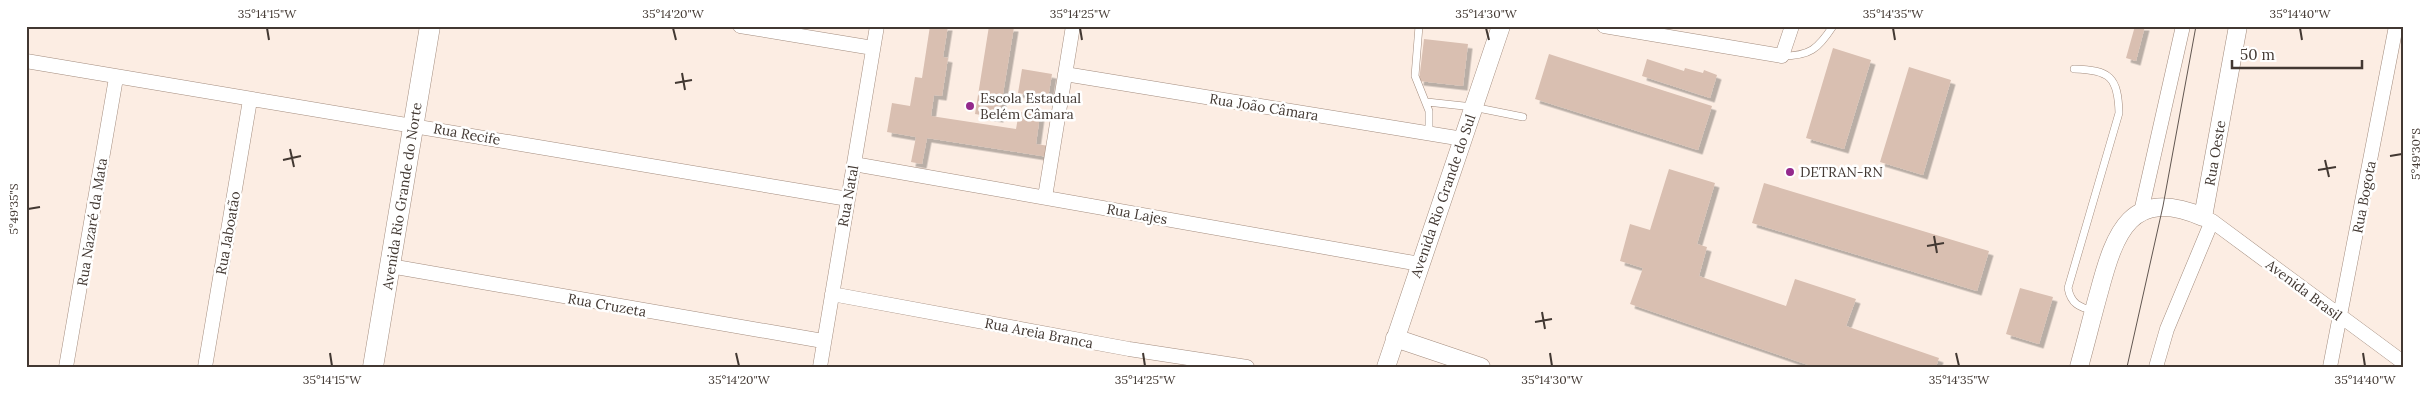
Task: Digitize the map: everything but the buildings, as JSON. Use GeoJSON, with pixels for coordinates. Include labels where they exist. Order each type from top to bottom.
{"type":"FeatureCollection","features":[{"type":"Feature","properties":{"kind":"main road","name":"Avenida Rio Grande do Norte"},"geometry":{"type":"LineString","coordinates":[[373,367],[430,26]]}},
{"type":"Feature","properties":{"kind":"street"},"geometry":{"type":"LineString","coordinates":[[740,26],[873,48]]}},
{"type":"Feature","properties":{"kind":"street","name":"Rua Natal"},"geometry":{"type":"LineString","coordinates":[[820,367],[877,26]]}},
{"type":"Feature","properties":{"kind":"street"},"geometry":{"type":"LineString","coordinates":[[1045,197],[1073,26]]}},
{"type":"Feature","properties":{"kind":"street","name":"Avenida Rio Grande do Sul"},"geometry":{"type":"LineString","coordinates":[[1386,367],[1501,26]]}},
{"type":"Feature","properties":{"kind":"street"},"geometry":{"type":"LineString","coordinates":[[1604,26],[1655,30],[1782,56],[1792,26]]}},
{"type":"Feature","properties":{"kind":"street"},"geometry":{"type":"LineString","coordinates":[[2141,212],[2183,26]]}},
{"type":"Feature","properties":{"kind":"street","name":"Rua Oeste"},"geometry":{"type":"LineString","coordinates":[[2156,367],[2208,219],[2238,26]]}},
{"type":"Feature","properties":{"kind":"street","name":"Rua Bogota"},"geometry":{"type":"LineString","coordinates":[[2330,367],[2396,26]]}},
{"type":"Feature","properties":{"kind":"street","name":"Rua Recife"},"geometry":{"type":"LineString","coordinates":[[26,61],[250,100],[414,124],[848,199]]}},
{"type":"Feature","properties":{"kind":"street","name":"Rua João Câmara"},"geometry":{"type":"LineString","coordinates":[[1065,74],[1463,139]]}},
{"type":"Feature","properties":{"kind":"street","name":"Rua Nazaré da Mata"},"geometry":{"type":"LineString","coordinates":[[66,367],[116,78]]}},
{"type":"Feature","properties":{"kind":"street","name":"Rua Jaboatão"},"geometry":{"type":"LineString","coordinates":[[205,367],[250,100]]}},
{"type":"Feature","properties":{"kind":"street","name":"Rua Lajes"},"geometry":{"type":"LineString","coordinates":[[854,164],[1420,264]]}},
{"type":"Feature","properties":{"kind":"street"},"geometry":{"type":"LineString","coordinates":[[2079,367],[2108,258],[2124,224],[2141,212],[2163,206],[2183,208],[2208,219]]}},
{"type":"Feature","properties":{"kind":"street","name":"Avenida Brasil"},"geometry":{"type":"LineString","coordinates":[[2208,219],[2404,363]]}},
{"type":"Feature","properties":{"kind":"street","name":"Rua Cruzeta"},"geometry":{"type":"LineString","coordinates":[[390,266],[823,341]]}},
{"type":"Feature","properties":{"kind":"street","name":"Rua Areia Branca"},"geometry":{"type":"LineString","coordinates":[[832,294],[1129,349],[1247,367]]}},
{"type":"Feature","properties":{"kind":"street"},"geometry":{"type":"LineString","coordinates":[[1395,338],[1481,367]]}},
{"type":"Feature","properties":{"kind":"lane"},"geometry":{"type":"LineString","coordinates":[[1419,26],[1415,76],[1427,102],[1429,133]]}},
{"type":"Feature","properties":{"kind":"lane"},"geometry":{"type":"LineString","coordinates":[[1782,56],[1801,56],[1808,53],[1825,39],[1833,26]]}},
{"type":"Feature","properties":{"kind":"lane"},"geometry":{"type":"LineString","coordinates":[[2074,69],[2095,70],[2108,74],[2116,85],[2119,98],[2119,113],[2068,288],[2073,302],[2078,307],[2094,311]]}},
{"type":"Feature","properties":{"kind":"lane"},"geometry":{"type":"LineString","coordinates":[[1427,102],[1474,106],[1523,116]]}},
{"type":"Feature","properties":{"kind":"tram line"},"geometry":{"type":"LineString","coordinates":[[2127,367],[2163,206],[2196,26]]}},
{"type":"Feature","properties":{"kind":"place","name":"Escola Estadual Belém Câmara"},"geometry":{"type":"Point","coordinates":[970,106]}},
{"type":"Feature","properties":{"kind":"place","name":"DETRAN-RN"},"geometry":{"type":"Point","coordinates":[1790,172]}}]}
